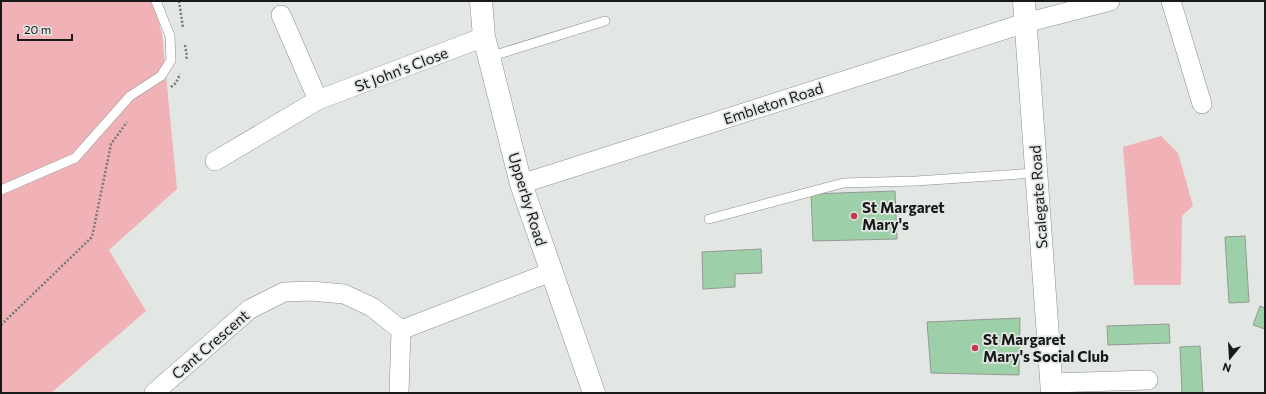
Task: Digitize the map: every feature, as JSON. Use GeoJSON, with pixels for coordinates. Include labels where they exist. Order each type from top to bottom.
{"type":"FeatureCollection","features":[{"type":"Feature","properties":{"kind":"street","name":"Upperby Road"},"geometry":{"type":"LineString","coordinates":[[481,1],[486,47],[521,184],[594,393]]}},
{"type":"Feature","properties":{"kind":"street","name":"Scalegate Road"},"geometry":{"type":"LineString","coordinates":[[1024,1],[1051,388]]}},
{"type":"Feature","properties":{"kind":"street","name":"Embleton Road"},"geometry":{"type":"LineString","coordinates":[[521,184],[1025,23],[1110,1]]}},
{"type":"Feature","properties":{"kind":"street"},"geometry":{"type":"LineString","coordinates":[[1171,1],[1202,104]]}},
{"type":"Feature","properties":{"kind":"street"},"geometry":{"type":"LineString","coordinates":[[280,15],[318,100]]}},
{"type":"Feature","properties":{"kind":"street","name":"St John's Close"},"geometry":{"type":"LineString","coordinates":[[215,161],[318,100],[486,47]]}},
{"type":"Feature","properties":{"kind":"street"},"geometry":{"type":"LineString","coordinates":[[399,393],[401,330],[551,272]]}},
{"type":"Feature","properties":{"kind":"street","name":"Cant Crescent"},"geometry":{"type":"LineString","coordinates":[[154,393],[250,309],[284,292],[311,291],[344,294],[372,307],[401,330]]}},
{"type":"Feature","properties":{"kind":"street"},"geometry":{"type":"LineString","coordinates":[[1051,388],[1148,380]]}},
{"type":"Feature","properties":{"kind":"lane"},"geometry":{"type":"LineString","coordinates":[[1,190],[75,158],[130,96],[161,76],[171,60],[170,36],[156,1]]}},
{"type":"Feature","properties":{"kind":"lane"},"geometry":{"type":"LineString","coordinates":[[486,47],[605,21]]}},
{"type":"Feature","properties":{"kind":"lane"},"geometry":{"type":"LineString","coordinates":[[710,219],[843,183],[916,181],[1036,173]]}},
{"type":"Feature","properties":{"kind":"path"},"geometry":{"type":"LineString","coordinates":[[179,1],[184,32]]}},
{"type":"Feature","properties":{"kind":"path"},"geometry":{"type":"LineString","coordinates":[[184,63],[187,56],[185,40]]}},
{"type":"Feature","properties":{"kind":"path"},"geometry":{"type":"LineString","coordinates":[[170,87],[176,83],[182,70]]}},
{"type":"Feature","properties":{"kind":"path"},"geometry":{"type":"LineString","coordinates":[[1,325],[92,237],[111,144],[131,116]]}},
{"type":"Feature","properties":{"kind":"shaded area"},"geometry":{"type":"Polygon","coordinates":[[[1,1],[153,1],[162,34],[177,189],[109,250],[146,311],[51,393],[1,393],[1,1]]]}},
{"type":"Feature","properties":{"kind":"shaded area"},"geometry":{"type":"Polygon","coordinates":[[[1161,136],[1178,153],[1193,206],[1182,216],[1181,285],[1134,285],[1123,147],[1161,136]]]}},
{"type":"Feature","properties":{"kind":"building","name":"St Margaret Mary's"},"geometry":{"type":"Polygon","coordinates":[[[895,191],[897,239],[813,241],[811,194],[895,191]]]}},
{"type":"Feature","properties":{"kind":"building"},"geometry":{"type":"Polygon","coordinates":[[[1245,236],[1249,302],[1229,303],[1225,237],[1245,236]]]}},
{"type":"Feature","properties":{"kind":"building"},"geometry":{"type":"Polygon","coordinates":[[[761,249],[762,273],[735,274],[735,287],[703,289],[702,252],[761,249]]]}},
{"type":"Feature","properties":{"kind":"building"},"geometry":{"type":"Polygon","coordinates":[[[1260,306],[1265,308],[1265,329],[1253,325],[1260,306]]]}},
{"type":"Feature","properties":{"kind":"building","name":"St Margaret Mary's Social Club"},"geometry":{"type":"Polygon","coordinates":[[[1020,318],[1019,375],[931,373],[927,322],[1020,318]]]}},
{"type":"Feature","properties":{"kind":"building"},"geometry":{"type":"Polygon","coordinates":[[[1169,324],[1170,343],[1108,345],[1107,326],[1169,324]]]}},
{"type":"Feature","properties":{"kind":"building"},"geometry":{"type":"Polygon","coordinates":[[[1200,346],[1203,393],[1182,393],[1180,347],[1200,346]]]}},
{"type":"Feature","properties":{"kind":"place","name":"St Margaret Mary's"},"geometry":{"type":"Point","coordinates":[854,216]}},
{"type":"Feature","properties":{"kind":"place","name":"St Margaret Mary's Social Club"},"geometry":{"type":"Point","coordinates":[975,348]}}]}
